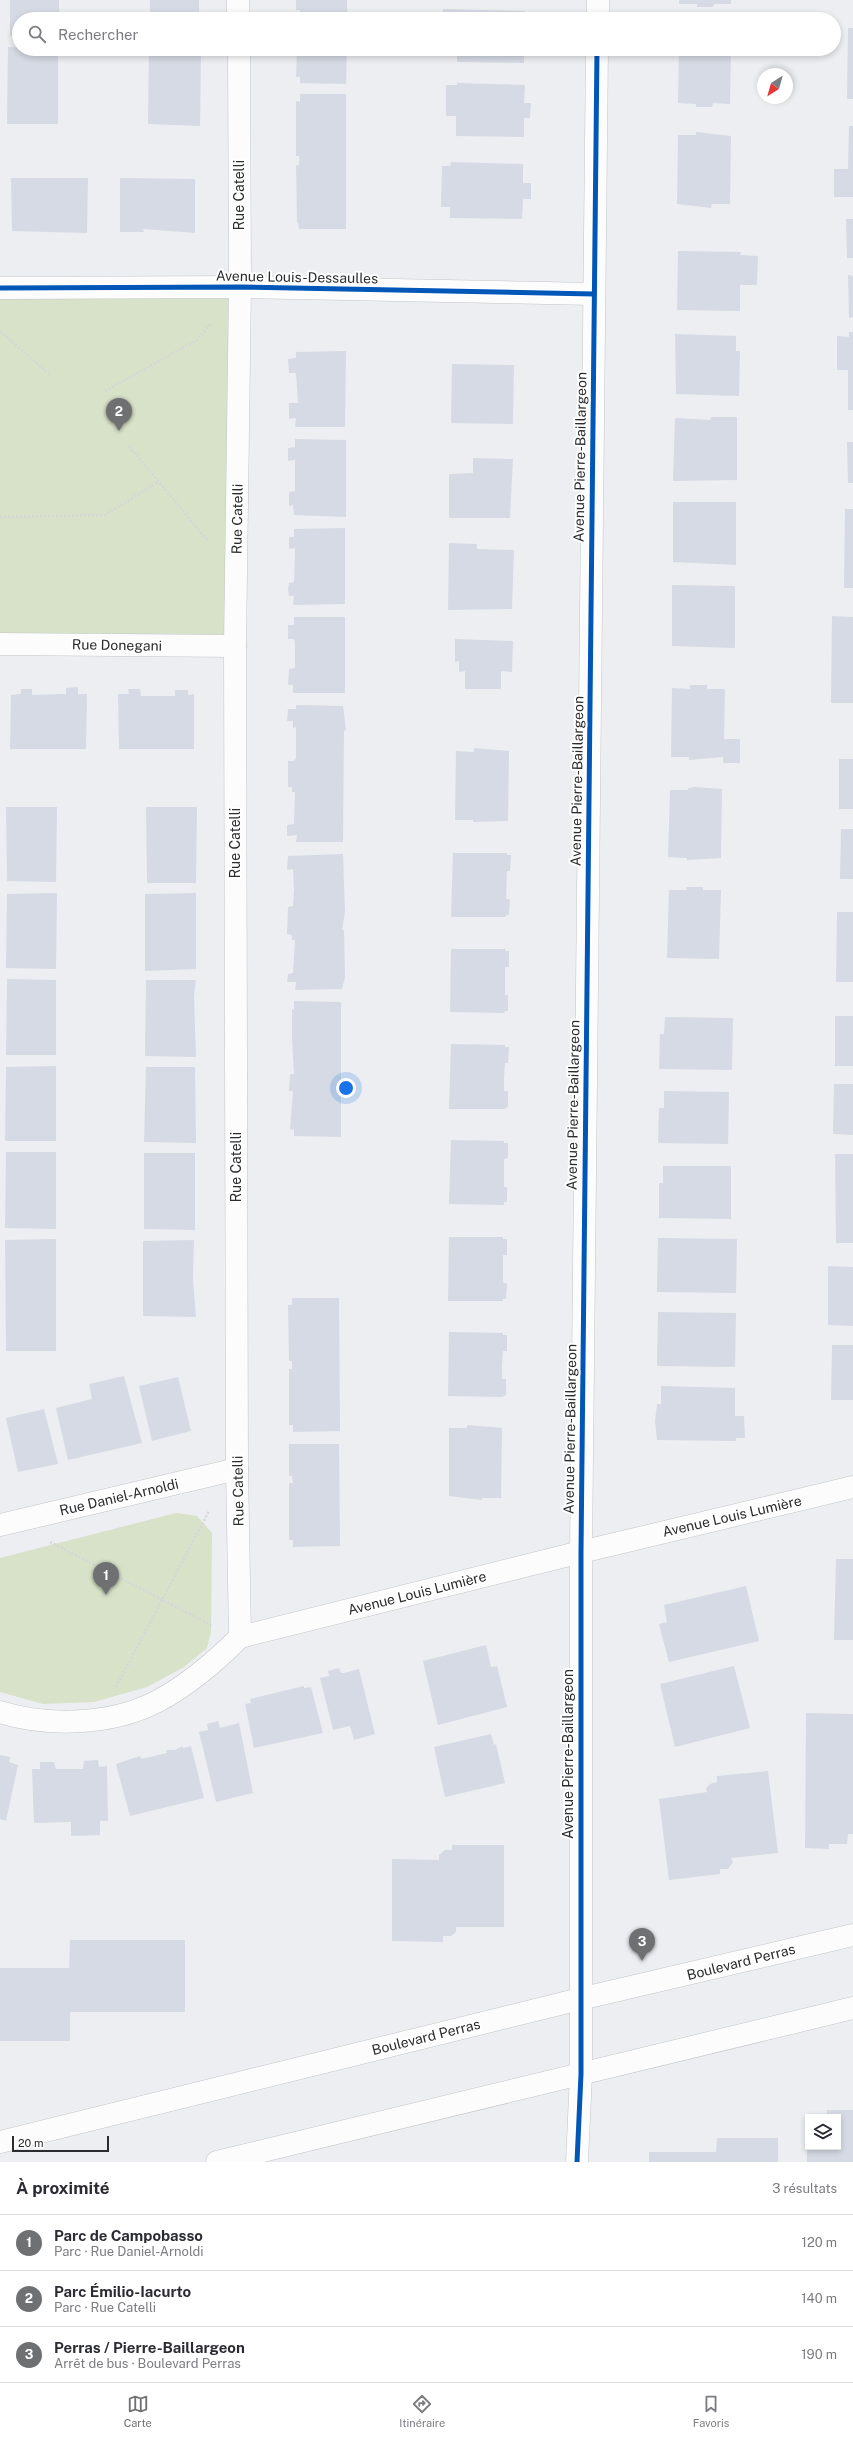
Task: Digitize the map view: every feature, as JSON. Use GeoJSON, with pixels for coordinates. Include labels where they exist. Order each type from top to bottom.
{"type":"FeatureCollection","features":[{"type":"Feature","properties":{"kind":"street"},"geometry":{"type":"LineString","coordinates":[[238,0],[238,12]]}},
{"type":"Feature","properties":{"kind":"street"},"geometry":{"type":"LineString","coordinates":[[598,0],[598,12]]}},
{"type":"Feature","properties":{"kind":"street","name":"Rue Catelli"},"geometry":{"type":"LineString","coordinates":[[239,56],[240,287],[235,646],[237,1469],[239,1638]]}},
{"type":"Feature","properties":{"kind":"street","name":"Avenue Pierre-Baillargeon"},"geometry":{"type":"LineString","coordinates":[[577,2162],[577,2124],[580,2074],[581,1552],[597,56]]}},
{"type":"Feature","properties":{"kind":"street","name":"Avenue Louis-Dessaulles"},"geometry":{"type":"LineString","coordinates":[[0,288],[240,287],[594,294]]}},
{"type":"Feature","properties":{"kind":"street","name":"Rue Donegani"},"geometry":{"type":"LineString","coordinates":[[0,644],[235,646]]}},
{"type":"Feature","properties":{"kind":"street","name":"Rue Daniel-Arnoldi"},"geometry":{"type":"LineString","coordinates":[[6,1524],[237,1469]]}},
{"type":"Feature","properties":{"kind":"street","name":"Avenue Louis Lumière"},"geometry":{"type":"LineString","coordinates":[[0,1712],[15,1716],[66,1722],[109,1718],[155,1703],[201,1673],[239,1638],[581,1552],[853,1487]]}},
{"type":"Feature","properties":{"kind":"street","name":"Boulevard Perras"},"geometry":{"type":"LineString","coordinates":[[0,2142],[580,1999],[853,1935]]}},
{"type":"Feature","properties":{"kind":"street"},"geometry":{"type":"LineString","coordinates":[[217,2162],[853,2008]]}},
{"type":"Feature","properties":{"kind":"path"},"geometry":{"type":"LineString","coordinates":[[105,391],[197,340],[212,322]]}},
{"type":"Feature","properties":{"kind":"path"},"geometry":{"type":"LineString","coordinates":[[0,331],[49,374]]}},
{"type":"Feature","properties":{"kind":"path"},"geometry":{"type":"LineString","coordinates":[[129,446],[236,574]]}},
{"type":"Feature","properties":{"kind":"path"},"geometry":{"type":"LineString","coordinates":[[0,517],[105,514],[158,482]]}},
{"type":"Feature","properties":{"kind":"path"},"geometry":{"type":"LineString","coordinates":[[99,1719],[201,1522],[213,1504]]}},
{"type":"Feature","properties":{"kind":"path"},"geometry":{"type":"LineString","coordinates":[[6,1524],[239,1638]]}},
{"type":"Feature","properties":{"kind":"green space"},"geometry":{"type":"Polygon","coordinates":[[[240,287],[235,646],[0,644],[0,288],[240,287]]]}},
{"type":"Feature","properties":{"kind":"green space"},"geometry":{"type":"Polygon","coordinates":[[[176,1513],[197,1516],[212,1533],[211,1632],[207,1648],[184,1667],[147,1687],[94,1702],[43,1704],[0,1692],[0,1558],[176,1513]]]}},
{"type":"Feature","properties":{"kind":"building"},"geometry":{"type":"Polygon","coordinates":[[[10,0],[59,0],[59,12],[12,12],[12,36],[10,36],[10,0]]]}},
{"type":"Feature","properties":{"kind":"building"},"geometry":{"type":"Polygon","coordinates":[[[150,0],[199,0],[199,12],[150,12],[150,0]]]}},
{"type":"Feature","properties":{"kind":"building"},"geometry":{"type":"Polygon","coordinates":[[[296,0],[347,0],[347,12],[300,12],[300,10],[296,10],[296,0]]]}},
{"type":"Feature","properties":{"kind":"building"},"geometry":{"type":"Polygon","coordinates":[[[679,0],[731,0],[731,4],[714,4],[713,7],[697,7],[697,4],[679,4],[679,0]]]}},
{"type":"Feature","properties":{"kind":"building"},"geometry":{"type":"Polygon","coordinates":[[[443,9],[525,11],[525,12],[443,12],[443,9]]]}},
{"type":"Feature","properties":{"kind":"building"},"geometry":{"type":"Polygon","coordinates":[[[848,28],[853,28],[853,99],[847,99],[848,28]]]}},
{"type":"Feature","properties":{"kind":"building"},"geometry":{"type":"Polygon","coordinates":[[[8,47],[12,47],[12,56],[58,56],[58,124],[7,124],[8,47]]]}},
{"type":"Feature","properties":{"kind":"building"},"geometry":{"type":"Polygon","coordinates":[[[149,56],[201,56],[200,126],[148,124],[149,56]]]}},
{"type":"Feature","properties":{"kind":"building"},"geometry":{"type":"Polygon","coordinates":[[[297,56],[347,56],[346,84],[300,83],[300,77],[296,77],[297,56]]]}},
{"type":"Feature","properties":{"kind":"building"},"geometry":{"type":"Polygon","coordinates":[[[457,56],[524,56],[524,63],[457,62],[457,56]]]}},
{"type":"Feature","properties":{"kind":"building"},"geometry":{"type":"Polygon","coordinates":[[[679,56],[731,56],[730,104],[713,103],[712,107],[696,107],[696,104],[678,103],[679,56]]]}},
{"type":"Feature","properties":{"kind":"building"},"geometry":{"type":"Polygon","coordinates":[[[457,83],[525,85],[524,103],[531,103],[530,118],[524,118],[524,137],[456,136],[456,116],[446,116],[446,85],[457,85],[457,83]]]}},
{"type":"Feature","properties":{"kind":"building"},"geometry":{"type":"Polygon","coordinates":[[[300,94],[346,94],[346,229],[299,229],[297,222],[296,165],[299,166],[299,156],[296,156],[296,101],[300,102],[300,94]]]}},
{"type":"Feature","properties":{"kind":"building"},"geometry":{"type":"Polygon","coordinates":[[[849,126],[853,126],[853,197],[834,197],[834,169],[848,169],[849,126]]]}},
{"type":"Feature","properties":{"kind":"building"},"geometry":{"type":"Polygon","coordinates":[[[696,132],[731,136],[730,204],[712,204],[711,208],[677,204],[678,135],[696,135],[696,132]]]}},
{"type":"Feature","properties":{"kind":"building"},"geometry":{"type":"Polygon","coordinates":[[[451,162],[523,164],[523,183],[531,183],[531,199],[523,199],[522,219],[450,218],[450,207],[441,207],[442,166],[450,166],[451,162]]]}},
{"type":"Feature","properties":{"kind":"building"},"geometry":{"type":"Polygon","coordinates":[[[11,178],[88,178],[87,233],[12,231],[11,178]]]}},
{"type":"Feature","properties":{"kind":"building"},"geometry":{"type":"Polygon","coordinates":[[[120,178],[195,179],[195,233],[143,229],[144,232],[120,232],[120,178]]]}},
{"type":"Feature","properties":{"kind":"building"},"geometry":{"type":"Polygon","coordinates":[[[846,219],[853,219],[853,258],[847,258],[846,219]]]}},
{"type":"Feature","properties":{"kind":"building"},"geometry":{"type":"Polygon","coordinates":[[[678,251],[741,252],[740,255],[758,256],[757,285],[740,285],[740,311],[677,310],[678,251]]]}},
{"type":"Feature","properties":{"kind":"building"},"geometry":{"type":"Polygon","coordinates":[[[848,275],[853,276],[853,317],[849,318],[848,275]]]}},
{"type":"Feature","properties":{"kind":"building"},"geometry":{"type":"Polygon","coordinates":[[[849,332],[853,332],[853,410],[848,410],[848,370],[837,370],[837,336],[849,337],[849,332]]]}},
{"type":"Feature","properties":{"kind":"building"},"geometry":{"type":"Polygon","coordinates":[[[675,334],[736,336],[736,351],[740,351],[739,396],[676,394],[675,334]]]}},
{"type":"Feature","properties":{"kind":"building"},"geometry":{"type":"Polygon","coordinates":[[[346,351],[345,427],[295,427],[296,418],[289,419],[289,403],[298,403],[296,373],[289,373],[288,359],[296,358],[296,352],[346,351]]]}},
{"type":"Feature","properties":{"kind":"building"},"geometry":{"type":"Polygon","coordinates":[[[452,364],[514,365],[513,424],[451,423],[452,364]]]}},
{"type":"Feature","properties":{"kind":"building"},"geometry":{"type":"Polygon","coordinates":[[[711,417],[737,417],[737,480],[673,481],[675,418],[710,420],[711,417]]]}},
{"type":"Feature","properties":{"kind":"building"},"geometry":{"type":"Polygon","coordinates":[[[295,439],[346,440],[346,517],[294,515],[293,505],[289,506],[289,492],[295,491],[295,460],[288,461],[288,448],[295,447],[295,439]]]}},
{"type":"Feature","properties":{"kind":"building"},"geometry":{"type":"Polygon","coordinates":[[[847,442],[853,442],[853,483],[848,483],[847,442]]]}},
{"type":"Feature","properties":{"kind":"building"},"geometry":{"type":"Polygon","coordinates":[[[473,458],[513,459],[510,518],[449,518],[449,474],[473,473],[473,458]]]}},
{"type":"Feature","properties":{"kind":"building"},"geometry":{"type":"Polygon","coordinates":[[[673,502],[736,502],[736,565],[673,562],[673,502]]]}},
{"type":"Feature","properties":{"kind":"building"},"geometry":{"type":"Polygon","coordinates":[[[845,509],[853,509],[853,588],[844,588],[845,509]]]}},
{"type":"Feature","properties":{"kind":"building"},"geometry":{"type":"Polygon","coordinates":[[[345,528],[345,604],[293,605],[294,596],[289,596],[288,589],[289,583],[294,582],[295,548],[289,549],[289,537],[294,537],[294,529],[345,528]]]}},
{"type":"Feature","properties":{"kind":"building"},"geometry":{"type":"Polygon","coordinates":[[[449,543],[477,544],[477,549],[514,550],[512,609],[448,610],[449,543]]]}},
{"type":"Feature","properties":{"kind":"building"},"geometry":{"type":"Polygon","coordinates":[[[672,585],[735,586],[735,648],[672,646],[672,585]]]}},
{"type":"Feature","properties":{"kind":"building"},"geometry":{"type":"Polygon","coordinates":[[[832,616],[853,617],[853,703],[831,703],[832,616]]]}},
{"type":"Feature","properties":{"kind":"building"},"geometry":{"type":"Polygon","coordinates":[[[294,617],[345,617],[345,693],[293,693],[293,685],[288,685],[289,669],[295,668],[295,642],[294,639],[288,639],[288,625],[294,625],[294,617]]]}},
{"type":"Feature","properties":{"kind":"building"},"geometry":{"type":"Polygon","coordinates":[[[455,639],[513,641],[512,672],[501,671],[501,689],[465,689],[465,671],[459,672],[459,661],[455,662],[455,639]]]}},
{"type":"Feature","properties":{"kind":"building"},"geometry":{"type":"Polygon","coordinates":[[[690,685],[707,685],[707,689],[725,689],[724,739],[740,739],[740,763],[723,763],[723,757],[689,760],[689,757],[671,757],[672,688],[690,689],[690,685]]]}},
{"type":"Feature","properties":{"kind":"building"},"geometry":{"type":"Polygon","coordinates":[[[78,687],[78,694],[87,694],[86,749],[10,749],[11,695],[21,694],[21,689],[32,689],[32,695],[66,694],[66,688],[78,687]]]}},
{"type":"Feature","properties":{"kind":"building"},"geometry":{"type":"Polygon","coordinates":[[[128,689],[140,689],[141,696],[175,696],[175,690],[188,690],[188,695],[194,694],[194,749],[119,749],[118,694],[129,694],[128,689]]]}},
{"type":"Feature","properties":{"kind":"building"},"geometry":{"type":"Polygon","coordinates":[[[296,705],[343,706],[346,730],[344,731],[343,842],[296,842],[297,835],[287,836],[287,825],[294,824],[295,792],[292,792],[292,787],[288,787],[288,761],[294,761],[296,758],[296,727],[293,728],[293,721],[287,721],[288,709],[296,709],[296,705]]]}},
{"type":"Feature","properties":{"kind":"building"},"geometry":{"type":"Polygon","coordinates":[[[474,748],[509,751],[508,821],[473,822],[473,820],[455,820],[456,751],[474,752],[474,748]]]}},
{"type":"Feature","properties":{"kind":"building"},"geometry":{"type":"Polygon","coordinates":[[[839,759],[853,759],[853,809],[839,809],[839,759]]]}},
{"type":"Feature","properties":{"kind":"building"},"geometry":{"type":"Polygon","coordinates":[[[695,787],[722,789],[721,858],[687,860],[687,858],[668,857],[670,790],[688,790],[688,788],[695,787]]]}},
{"type":"Feature","properties":{"kind":"building"},"geometry":{"type":"Polygon","coordinates":[[[6,807],[57,807],[56,882],[7,881],[6,807]]]}},
{"type":"Feature","properties":{"kind":"building"},"geometry":{"type":"Polygon","coordinates":[[[146,807],[197,807],[196,883],[147,883],[146,807]]]}},
{"type":"Feature","properties":{"kind":"building"},"geometry":{"type":"Polygon","coordinates":[[[841,829],[853,829],[853,879],[840,879],[841,829]]]}},
{"type":"Feature","properties":{"kind":"building"},"geometry":{"type":"Polygon","coordinates":[[[453,853],[507,853],[507,855],[511,855],[510,871],[507,871],[506,899],[510,899],[509,915],[506,915],[506,917],[451,917],[453,853]]]}},
{"type":"Feature","properties":{"kind":"building"},"geometry":{"type":"Polygon","coordinates":[[[343,854],[345,912],[342,930],[344,930],[345,977],[342,989],[295,990],[296,982],[287,982],[288,974],[293,973],[295,940],[292,940],[292,935],[287,934],[288,907],[293,906],[294,889],[293,869],[287,870],[288,856],[343,854]]]}},
{"type":"Feature","properties":{"kind":"building"},"geometry":{"type":"Polygon","coordinates":[[[687,887],[703,887],[703,890],[721,890],[719,959],[667,958],[669,890],[686,890],[687,887]]]}},
{"type":"Feature","properties":{"kind":"building"},"geometry":{"type":"Polygon","coordinates":[[[57,893],[56,969],[6,968],[7,894],[57,893]]]}},
{"type":"Feature","properties":{"kind":"building"},"geometry":{"type":"Polygon","coordinates":[[[196,893],[196,969],[145,971],[145,894],[196,893]]]}},
{"type":"Feature","properties":{"kind":"building"},"geometry":{"type":"Polygon","coordinates":[[[837,912],[853,912],[853,982],[836,982],[837,912]]]}},
{"type":"Feature","properties":{"kind":"building"},"geometry":{"type":"Polygon","coordinates":[[[451,949],[506,949],[505,951],[509,951],[509,967],[505,967],[505,995],[508,995],[508,1011],[504,1011],[505,1013],[450,1012],[451,949]]]}},
{"type":"Feature","properties":{"kind":"building"},"geometry":{"type":"Polygon","coordinates":[[[7,979],[56,980],[56,1055],[6,1055],[7,979]]]}},
{"type":"Feature","properties":{"kind":"building"},"geometry":{"type":"Polygon","coordinates":[[[146,980],[196,980],[194,996],[196,1057],[145,1056],[146,980]]]}},
{"type":"Feature","properties":{"kind":"building"},"geometry":{"type":"Polygon","coordinates":[[[294,1001],[341,1002],[341,1137],[294,1136],[294,1129],[290,1130],[293,1091],[289,1091],[290,1074],[294,1074],[292,1010],[294,1009],[294,1001]]]}},
{"type":"Feature","properties":{"kind":"building"},"geometry":{"type":"Polygon","coordinates":[[[835,1016],[853,1016],[853,1066],[835,1066],[835,1016]]]}},
{"type":"Feature","properties":{"kind":"building"},"geometry":{"type":"Polygon","coordinates":[[[665,1017],[733,1018],[732,1070],[659,1069],[660,1034],[664,1034],[665,1017]]]}},
{"type":"Feature","properties":{"kind":"building"},"geometry":{"type":"Polygon","coordinates":[[[451,1044],[505,1045],[505,1047],[509,1047],[508,1063],[505,1063],[504,1077],[504,1091],[508,1091],[508,1107],[504,1109],[449,1109],[451,1044]]]}},
{"type":"Feature","properties":{"kind":"building"},"geometry":{"type":"Polygon","coordinates":[[[56,1066],[56,1141],[5,1141],[6,1067],[56,1066]]]}},
{"type":"Feature","properties":{"kind":"building"},"geometry":{"type":"Polygon","coordinates":[[[146,1067],[195,1067],[196,1143],[144,1142],[146,1067]]]}},
{"type":"Feature","properties":{"kind":"building"},"geometry":{"type":"Polygon","coordinates":[[[834,1084],[853,1084],[853,1135],[833,1134],[834,1084]]]}},
{"type":"Feature","properties":{"kind":"building"},"geometry":{"type":"Polygon","coordinates":[[[664,1091],[729,1092],[728,1144],[658,1143],[659,1108],[664,1108],[664,1091]]]}},
{"type":"Feature","properties":{"kind":"building"},"geometry":{"type":"Polygon","coordinates":[[[451,1140],[504,1141],[504,1143],[508,1143],[508,1158],[504,1159],[504,1187],[507,1187],[507,1202],[504,1202],[504,1205],[449,1204],[451,1140]]]}},
{"type":"Feature","properties":{"kind":"building"},"geometry":{"type":"Polygon","coordinates":[[[6,1152],[56,1152],[56,1229],[5,1228],[6,1152]]]}},
{"type":"Feature","properties":{"kind":"building"},"geometry":{"type":"Polygon","coordinates":[[[144,1153],[195,1153],[195,1230],[144,1229],[144,1153]]]}},
{"type":"Feature","properties":{"kind":"building"},"geometry":{"type":"Polygon","coordinates":[[[835,1154],[853,1154],[853,1243],[836,1243],[835,1154]]]}},
{"type":"Feature","properties":{"kind":"building"},"geometry":{"type":"Polygon","coordinates":[[[663,1166],[731,1166],[731,1219],[659,1218],[659,1183],[663,1183],[663,1166]]]}},
{"type":"Feature","properties":{"kind":"building"},"geometry":{"type":"Polygon","coordinates":[[[449,1237],[503,1237],[503,1239],[507,1239],[507,1255],[503,1255],[503,1283],[507,1283],[506,1299],[503,1299],[503,1301],[448,1301],[449,1237]]]}},
{"type":"Feature","properties":{"kind":"building"},"geometry":{"type":"Polygon","coordinates":[[[658,1238],[737,1239],[736,1293],[657,1292],[658,1238]]]}},
{"type":"Feature","properties":{"kind":"building"},"geometry":{"type":"Polygon","coordinates":[[[56,1239],[56,1351],[6,1351],[5,1240],[56,1239]]]}},
{"type":"Feature","properties":{"kind":"building"},"geometry":{"type":"Polygon","coordinates":[[[194,1240],[193,1279],[196,1317],[143,1316],[143,1241],[194,1240]]]}},
{"type":"Feature","properties":{"kind":"building"},"geometry":{"type":"Polygon","coordinates":[[[828,1266],[853,1267],[853,1326],[828,1325],[828,1266]]]}},
{"type":"Feature","properties":{"kind":"building"},"geometry":{"type":"Polygon","coordinates":[[[292,1298],[339,1298],[340,1431],[293,1432],[293,1425],[289,1425],[289,1369],[292,1369],[292,1361],[289,1361],[288,1305],[292,1305],[292,1298]]]}},
{"type":"Feature","properties":{"kind":"building"},"geometry":{"type":"Polygon","coordinates":[[[658,1312],[736,1313],[735,1367],[657,1366],[658,1312]]]}},
{"type":"Feature","properties":{"kind":"building"},"geometry":{"type":"Polygon","coordinates":[[[449,1332],[503,1333],[503,1335],[507,1335],[507,1351],[503,1351],[502,1365],[502,1379],[506,1379],[506,1395],[502,1397],[448,1396],[449,1332]]]}},
{"type":"Feature","properties":{"kind":"building"},"geometry":{"type":"Polygon","coordinates":[[[832,1345],[853,1345],[853,1400],[831,1400],[832,1345]]]}},
{"type":"Feature","properties":{"kind":"building"},"geometry":{"type":"Polygon","coordinates":[[[124,1376],[142,1443],[68,1460],[56,1408],[92,1399],[89,1384],[124,1376]]]}},
{"type":"Feature","properties":{"kind":"building"},"geometry":{"type":"Polygon","coordinates":[[[178,1377],[191,1431],[152,1441],[139,1386],[178,1377]]]}},
{"type":"Feature","properties":{"kind":"building"},"geometry":{"type":"Polygon","coordinates":[[[661,1386],[735,1388],[735,1416],[744,1416],[745,1438],[736,1438],[736,1441],[657,1440],[655,1421],[657,1404],[661,1404],[661,1386]]]}},
{"type":"Feature","properties":{"kind":"building"},"geometry":{"type":"Polygon","coordinates":[[[44,1409],[58,1464],[18,1472],[6,1418],[44,1409]]]}},
{"type":"Feature","properties":{"kind":"building"},"geometry":{"type":"Polygon","coordinates":[[[467,1425],[502,1428],[501,1498],[482,1498],[482,1500],[449,1496],[449,1428],[467,1428],[467,1425]]]}},
{"type":"Feature","properties":{"kind":"building"},"geometry":{"type":"Polygon","coordinates":[[[289,1444],[339,1444],[340,1546],[293,1547],[293,1540],[289,1540],[289,1483],[293,1483],[292,1476],[289,1476],[289,1444]]]}},
{"type":"Feature","properties":{"kind":"building"},"geometry":{"type":"Polygon","coordinates":[[[836,1559],[853,1559],[853,1640],[834,1640],[836,1559]]]}},
{"type":"Feature","properties":{"kind":"building"},"geometry":{"type":"Polygon","coordinates":[[[746,1586],[759,1641],[669,1662],[659,1624],[667,1622],[664,1605],[746,1586]]]}},
{"type":"Feature","properties":{"kind":"building"},"geometry":{"type":"Polygon","coordinates":[[[486,1645],[491,1667],[497,1666],[507,1707],[438,1725],[423,1661],[486,1645]]]}},
{"type":"Feature","properties":{"kind":"building"},"geometry":{"type":"Polygon","coordinates":[[[734,1666],[750,1728],[675,1747],[660,1684],[734,1666]]]}},
{"type":"Feature","properties":{"kind":"building"},"geometry":{"type":"Polygon","coordinates":[[[339,1668],[341,1673],[359,1669],[375,1734],[354,1740],[350,1726],[333,1730],[320,1678],[329,1676],[328,1671],[339,1668]]]}},
{"type":"Feature","properties":{"kind":"building"},"geometry":{"type":"Polygon","coordinates":[[[304,1686],[304,1688],[311,1687],[323,1733],[254,1748],[245,1704],[251,1703],[250,1699],[304,1686]]]}},
{"type":"Feature","properties":{"kind":"building"},"geometry":{"type":"Polygon","coordinates":[[[806,1713],[853,1714],[853,1834],[848,1834],[847,1844],[829,1844],[829,1849],[805,1848],[806,1713]]]}},
{"type":"Feature","properties":{"kind":"building"},"geometry":{"type":"Polygon","coordinates":[[[218,1721],[220,1728],[239,1723],[253,1793],[216,1802],[199,1732],[208,1730],[207,1724],[218,1721]]]}},
{"type":"Feature","properties":{"kind":"building"},"geometry":{"type":"Polygon","coordinates":[[[491,1734],[494,1745],[496,1744],[505,1783],[445,1797],[434,1747],[491,1734]]]}},
{"type":"Feature","properties":{"kind":"building"},"geometry":{"type":"Polygon","coordinates":[[[183,1746],[183,1748],[191,1746],[204,1798],[130,1816],[116,1764],[140,1756],[141,1759],[167,1753],[166,1750],[175,1750],[183,1746]]]}},
{"type":"Feature","properties":{"kind":"building"},"geometry":{"type":"Polygon","coordinates":[[[0,1755],[10,1757],[9,1762],[18,1765],[6,1821],[0,1819],[0,1755]]]}},
{"type":"Feature","properties":{"kind":"building"},"geometry":{"type":"Polygon","coordinates":[[[98,1760],[99,1767],[107,1766],[108,1821],[100,1821],[100,1835],[71,1836],[71,1822],[34,1823],[32,1769],[40,1769],[40,1762],[54,1762],[56,1769],[83,1769],[84,1761],[98,1760]]]}},
{"type":"Feature","properties":{"kind":"building"},"geometry":{"type":"Polygon","coordinates":[[[768,1771],[778,1853],[731,1858],[733,1862],[728,1869],[720,1869],[720,1874],[669,1880],[659,1799],[707,1792],[706,1788],[710,1784],[717,1782],[717,1776],[768,1771]]]}},
{"type":"Feature","properties":{"kind":"building"},"geometry":{"type":"Polygon","coordinates":[[[452,1845],[504,1845],[504,1927],[456,1927],[456,1932],[451,1936],[443,1936],[443,1942],[392,1941],[392,1859],[439,1860],[439,1855],[445,1850],[452,1850],[452,1845]]]}},
{"type":"Feature","properties":{"kind":"building"},"geometry":{"type":"Polygon","coordinates":[[[70,1940],[185,1940],[185,2012],[70,2012],[70,2041],[0,2041],[0,1968],[69,1968],[70,1940]]]}},
{"type":"Feature","properties":{"kind":"building"},"geometry":{"type":"Polygon","coordinates":[[[827,2110],[853,2110],[853,2162],[807,2162],[807,2150],[841,2150],[841,2114],[827,2114],[827,2110]]]}},
{"type":"Feature","properties":{"kind":"building"},"geometry":{"type":"Polygon","coordinates":[[[717,2138],[778,2138],[778,2162],[649,2162],[649,2152],[716,2152],[717,2138]]]}},
{"type":"Feature","properties":{"kind":"cycle path"},"geometry":{"type":"LineString","coordinates":[[577,2162],[581,2074],[581,1552],[597,56]]}},
{"type":"Feature","properties":{"kind":"cycle path"},"geometry":{"type":"LineString","coordinates":[[0,288],[240,287],[594,294]]}},
{"type":"Feature","properties":{"kind":"place","name":"Parc Émilio-Iacurto"},"geometry":{"type":"Point","coordinates":[119,431]}},
{"type":"Feature","properties":{"kind":"place","name":"Parc de Campobasso"},"geometry":{"type":"Point","coordinates":[106,1595]}},
{"type":"Feature","properties":{"kind":"place","name":"Perras / Pierre-Baillargeon"},"geometry":{"type":"Point","coordinates":[642,1961]}}]}
